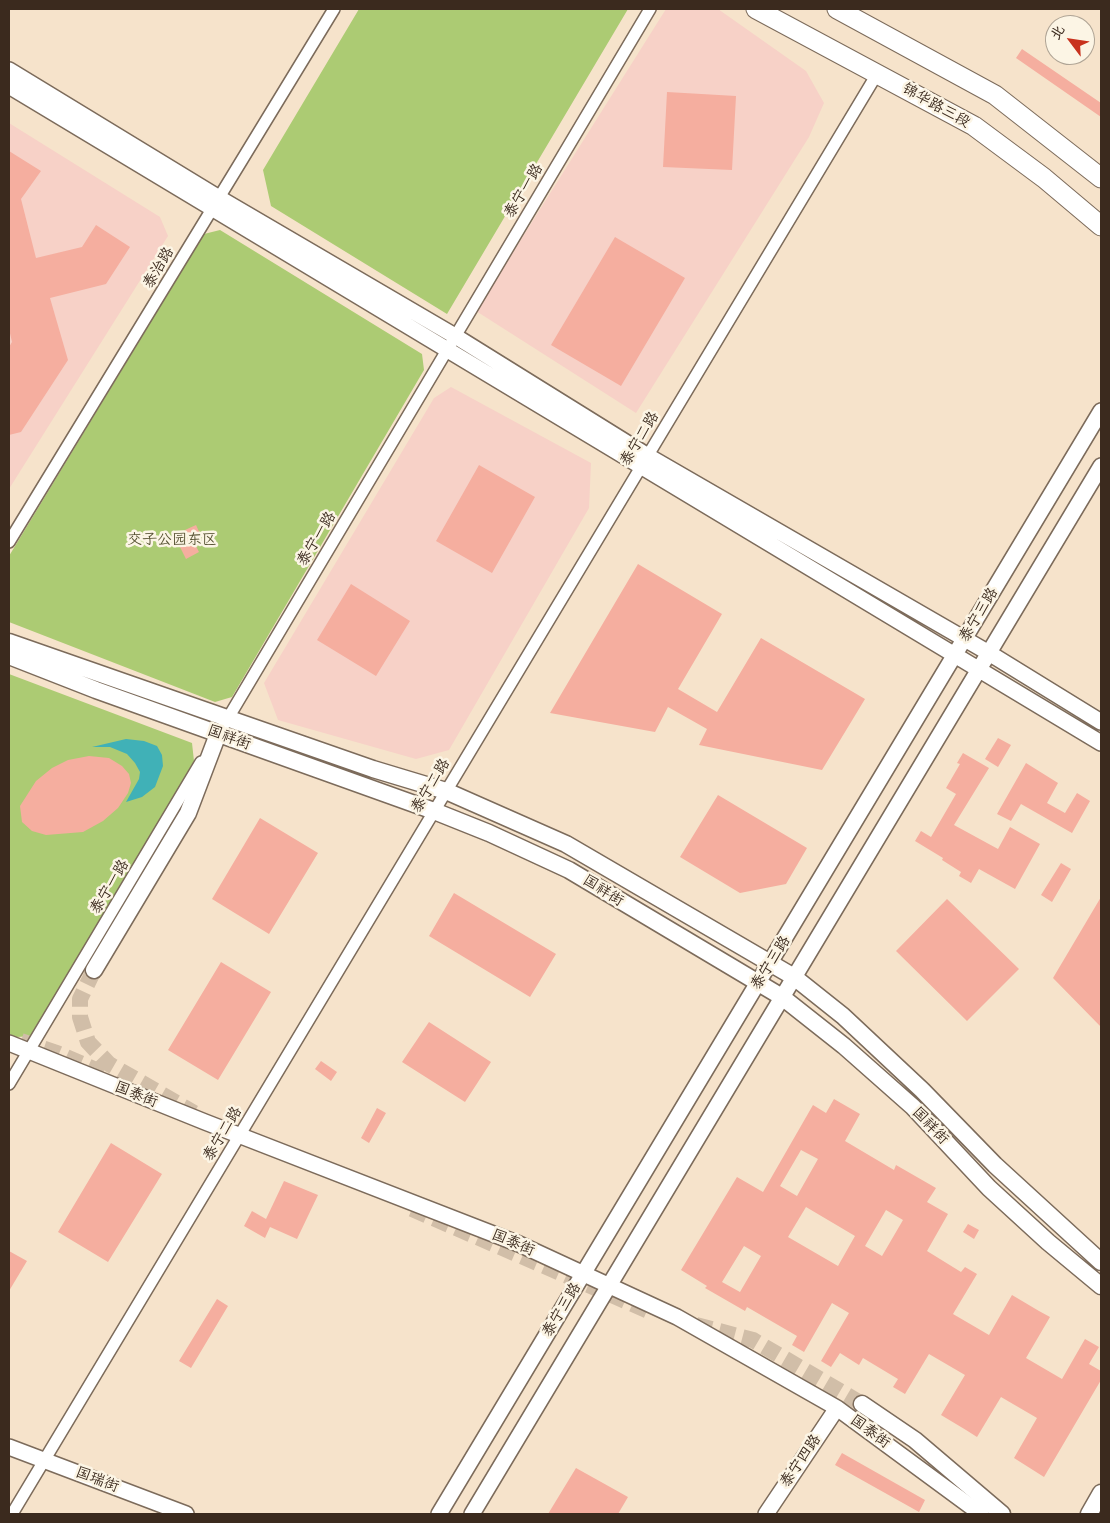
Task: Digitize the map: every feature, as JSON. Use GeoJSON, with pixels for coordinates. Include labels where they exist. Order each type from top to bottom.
{"type":"FeatureCollection","features":[{"type":"Feature","properties":{"kind":"main road","name":"锦华路三段"},"geometry":{"type":"LineString","coordinates":[[756,9],[974,126],[1044,178],[1101,226]]}},
{"type":"Feature","properties":{"kind":"main road"},"geometry":{"type":"LineString","coordinates":[[837,9],[995,95],[1101,178]]}},
{"type":"Feature","properties":{"kind":"main road","name":"国祥街"},"geometry":{"type":"LineString","coordinates":[[9,642],[373,769],[446,792],[566,844],[794,977],[843,1016],[922,1090],[994,1165],[1101,1262]]}},
{"type":"Feature","properties":{"kind":"main road","name":"国祥街"},"geometry":{"type":"LineString","coordinates":[[9,656],[218,734],[434,811],[489,833],[569,870],[782,997],[844,1046],[913,1107],[989,1188],[1048,1242],[1101,1286]]}},
{"type":"Feature","properties":{"kind":"main road"},"geometry":{"type":"LineString","coordinates":[[94,970],[188,813],[218,734]]}},
{"type":"Feature","properties":{"kind":"main road"},"geometry":{"type":"LineString","coordinates":[[862,1404],[915,1440],[1002,1514]]}},
{"type":"Feature","properties":{"kind":"main road"},"geometry":{"type":"LineString","coordinates":[[1089,1514],[1101,1493]]}},
{"type":"Feature","properties":{"kind":"street","name":"泰治路"},"geometry":{"type":"LineString","coordinates":[[9,542],[334,9]]}},
{"type":"Feature","properties":{"kind":"street","name":"泰宁一路"},"geometry":{"type":"LineString","coordinates":[[9,1084],[650,9]]}},
{"type":"Feature","properties":{"kind":"street"},"geometry":{"type":"LineString","coordinates":[[9,70],[447,350],[964,639],[1101,722]]}},
{"type":"Feature","properties":{"kind":"street","name":"泰宁二路"},"geometry":{"type":"LineString","coordinates":[[12,1514],[877,74]]}},
{"type":"Feature","properties":{"kind":"street"},"geometry":{"type":"LineString","coordinates":[[9,86],[455,336],[644,461],[955,655],[1101,743]]}},
{"type":"Feature","properties":{"kind":"street","name":"泰宁三路"},"geometry":{"type":"LineString","coordinates":[[439,1514],[771,964],[1101,411]]}},
{"type":"Feature","properties":{"kind":"street","name":"泰宁三路"},"geometry":{"type":"LineString","coordinates":[[472,1514],[1101,466]]}},
{"type":"Feature","properties":{"kind":"street","name":"国泰街"},"geometry":{"type":"LineString","coordinates":[[9,1043],[239,1136],[518,1244],[677,1317],[837,1408],[981,1514]]}},
{"type":"Feature","properties":{"kind":"street","name":"泰宁四路"},"geometry":{"type":"LineString","coordinates":[[766,1514],[837,1408]]}},
{"type":"Feature","properties":{"kind":"street","name":"国瑞街"},"geometry":{"type":"LineString","coordinates":[[9,1446],[186,1514]]}},
{"type":"Feature","properties":{"kind":"shaded area"},"geometry":{"type":"Polygon","coordinates":[[[666,9],[718,9],[806,71],[824,103],[809,137],[636,413],[476,311],[666,9]]]}},
{"type":"Feature","properties":{"kind":"shaded area"},"geometry":{"type":"Polygon","coordinates":[[[9,123],[160,217],[168,236],[9,489],[9,123]]]}},
{"type":"Feature","properties":{"kind":"shaded area"},"geometry":{"type":"Polygon","coordinates":[[[451,387],[591,463],[589,508],[449,750],[416,759],[278,720],[264,683],[434,398],[451,387]]]}},
{"type":"Feature","properties":{"kind":"green space"},"geometry":{"type":"Polygon","coordinates":[[[359,9],[628,9],[447,314],[271,206],[263,170],[359,9]]]}},
{"type":"Feature","properties":{"kind":"green space","name":"交子公园东区"},"geometry":{"type":"Polygon","coordinates":[[[220,230],[422,354],[424,370],[232,697],[215,702],[9,622],[9,556],[204,234],[220,230]]]}},
{"type":"Feature","properties":{"kind":"green space"},"geometry":{"type":"Polygon","coordinates":[[[9,674],[192,743],[194,761],[35,1036],[16,1037],[9,1034],[9,674]]]}},
{"type":"Feature","properties":{"kind":"water"},"geometry":{"type":"Polygon","coordinates":[[[126,739],[144,741],[157,746],[162,755],[163,766],[155,787],[142,797],[126,802],[139,779],[140,772],[135,763],[127,754],[110,747],[92,747],[126,739]]]}},
{"type":"Feature","properties":{"kind":"building"},"geometry":{"type":"Polygon","coordinates":[[[1022,49],[1101,103],[1101,117],[1016,58],[1022,49]]]}},
{"type":"Feature","properties":{"kind":"building"},"geometry":{"type":"Polygon","coordinates":[[[667,92],[736,96],[732,170],[663,167],[667,92]]]}},
{"type":"Feature","properties":{"kind":"building"},"geometry":{"type":"Polygon","coordinates":[[[9,151],[41,171],[21,199],[36,258],[82,247],[96,225],[130,247],[106,284],[50,298],[68,360],[21,432],[9,435],[9,347],[12,342],[9,329],[9,151]]]}},
{"type":"Feature","properties":{"kind":"building"},"geometry":{"type":"Polygon","coordinates":[[[615,237],[685,278],[621,386],[551,345],[615,237]]]}},
{"type":"Feature","properties":{"kind":"building"},"geometry":{"type":"Polygon","coordinates":[[[479,465],[535,497],[492,573],[436,541],[479,465]]]}},
{"type":"Feature","properties":{"kind":"building"},"geometry":{"type":"Polygon","coordinates":[[[196,525],[201,536],[193,540],[199,552],[186,559],[178,543],[189,538],[185,530],[196,525]]]}},
{"type":"Feature","properties":{"kind":"building"},"geometry":{"type":"Polygon","coordinates":[[[638,564],[722,614],[678,689],[717,712],[761,638],[865,699],[822,770],[699,745],[707,729],[668,707],[655,732],[550,713],[638,564]]]}},
{"type":"Feature","properties":{"kind":"building"},"geometry":{"type":"Polygon","coordinates":[[[351,584],[410,621],[376,676],[317,640],[351,584]]]}},
{"type":"Feature","properties":{"kind":"building"},"geometry":{"type":"Polygon","coordinates":[[[998,738],[1011,745],[998,767],[985,759],[998,738]]]}},
{"type":"Feature","properties":{"kind":"building"},"geometry":{"type":"Polygon","coordinates":[[[963,753],[989,768],[954,825],[998,849],[1010,827],[1040,844],[1015,889],[979,869],[971,883],[959,876],[961,872],[942,860],[943,858],[915,841],[921,831],[931,837],[956,794],[946,788],[960,764],[957,763],[963,753]]]}},
{"type":"Feature","properties":{"kind":"building"},"geometry":{"type":"Polygon","coordinates":[[[89,756],[109,758],[122,766],[129,774],[131,783],[128,793],[118,808],[103,821],[83,832],[46,835],[32,831],[22,822],[20,806],[36,781],[52,768],[68,760],[89,756]]]}},
{"type":"Feature","properties":{"kind":"building"},"geometry":{"type":"Polygon","coordinates":[[[1026,763],[1058,783],[1047,803],[1065,813],[1077,793],[1090,801],[1072,833],[1021,804],[1011,821],[997,814],[1026,763]]]}},
{"type":"Feature","properties":{"kind":"building"},"geometry":{"type":"Polygon","coordinates":[[[718,795],[807,848],[786,884],[740,893],[680,857],[718,795]]]}},
{"type":"Feature","properties":{"kind":"building"},"geometry":{"type":"Polygon","coordinates":[[[260,818],[318,853],[269,934],[212,899],[260,818]]]}},
{"type":"Feature","properties":{"kind":"building"},"geometry":{"type":"Polygon","coordinates":[[[1061,863],[1071,869],[1052,902],[1041,895],[1061,863]]]}},
{"type":"Feature","properties":{"kind":"building"},"geometry":{"type":"Polygon","coordinates":[[[454,893],[556,954],[530,997],[429,936],[454,893]]]}},
{"type":"Feature","properties":{"kind":"building"},"geometry":{"type":"Polygon","coordinates":[[[1101,897],[1101,1027],[1053,978],[1101,897]]]}},
{"type":"Feature","properties":{"kind":"building"},"geometry":{"type":"Polygon","coordinates":[[[947,899],[1019,969],[967,1021],[896,951],[947,899]]]}},
{"type":"Feature","properties":{"kind":"building"},"geometry":{"type":"Polygon","coordinates":[[[221,962],[271,992],[218,1080],[168,1050],[221,962]]]}},
{"type":"Feature","properties":{"kind":"building"},"geometry":{"type":"Polygon","coordinates":[[[429,1022],[491,1062],[465,1102],[402,1062],[429,1022]]]}},
{"type":"Feature","properties":{"kind":"building"},"geometry":{"type":"Polygon","coordinates":[[[321,1061],[337,1072],[331,1081],[315,1069],[321,1061]]]}},
{"type":"Feature","properties":{"kind":"building"},"geometry":{"type":"Polygon","coordinates":[[[834,1099],[860,1114],[845,1141],[894,1170],[896,1165],[936,1188],[927,1202],[948,1214],[927,1251],[961,1272],[965,1267],[977,1274],[953,1314],[989,1335],[1012,1295],[1050,1317],[1026,1358],[1062,1379],[1085,1339],[1099,1347],[1089,1364],[1101,1371],[1101,1380],[1044,1477],[1014,1458],[1037,1418],[1001,1397],[977,1437],[941,1415],[965,1375],[929,1354],[905,1394],[893,1387],[898,1379],[863,1358],[859,1365],[840,1353],[831,1367],[821,1361],[849,1313],[832,1303],[804,1352],[792,1345],[797,1336],[747,1307],[745,1311],[705,1288],[707,1286],[681,1270],[737,1177],[763,1192],[813,1105],[826,1113],[834,1099]],[[801,1150],[780,1186],[797,1196],[818,1159],[801,1150]],[[806,1207],[788,1237],[838,1266],[855,1236],[806,1207]],[[886,1210],[865,1246],[882,1256],[903,1220],[886,1210]],[[744,1246],[722,1282],[740,1292],[761,1256],[744,1246]]]}},
{"type":"Feature","properties":{"kind":"building"},"geometry":{"type":"Polygon","coordinates":[[[377,1108],[386,1113],[369,1143],[361,1138],[377,1108]]]}},
{"type":"Feature","properties":{"kind":"building"},"geometry":{"type":"Polygon","coordinates":[[[111,1143],[162,1174],[108,1262],[58,1232],[111,1143]]]}},
{"type":"Feature","properties":{"kind":"building"},"geometry":{"type":"Polygon","coordinates":[[[284,1181],[318,1195],[297,1239],[270,1227],[265,1238],[244,1226],[252,1211],[266,1219],[284,1181]]]}},
{"type":"Feature","properties":{"kind":"building"},"geometry":{"type":"Polygon","coordinates":[[[968,1224],[979,1230],[974,1239],[963,1232],[968,1224]]]}},
{"type":"Feature","properties":{"kind":"building"},"geometry":{"type":"Polygon","coordinates":[[[9,1251],[27,1261],[9,1291],[9,1251]]]}},
{"type":"Feature","properties":{"kind":"building"},"geometry":{"type":"Polygon","coordinates":[[[217,1299],[228,1306],[191,1368],[179,1361],[217,1299]]]}},
{"type":"Feature","properties":{"kind":"building"},"geometry":{"type":"Polygon","coordinates":[[[842,1453],[925,1500],[919,1512],[835,1465],[842,1453]]]}},
{"type":"Feature","properties":{"kind":"building"},"geometry":{"type":"Polygon","coordinates":[[[576,1468],[628,1497],[618,1514],[548,1514],[576,1468]]]}},
{"type":"Feature","properties":{"kind":"tunnel"},"geometry":{"type":"LineString","coordinates":[[94,970],[80,999],[80,1017],[88,1042],[109,1064],[194,1113]]}},
{"type":"Feature","properties":{"kind":"tunnel"},"geometry":{"type":"LineString","coordinates":[[21,1041],[57,1053],[105,1074]]}},
{"type":"Feature","properties":{"kind":"tunnel"},"geometry":{"type":"LineString","coordinates":[[412,1209],[651,1312]]}},
{"type":"Feature","properties":{"kind":"tunnel"},"geometry":{"type":"LineString","coordinates":[[696,1325],[753,1340],[862,1404]]}}]}
